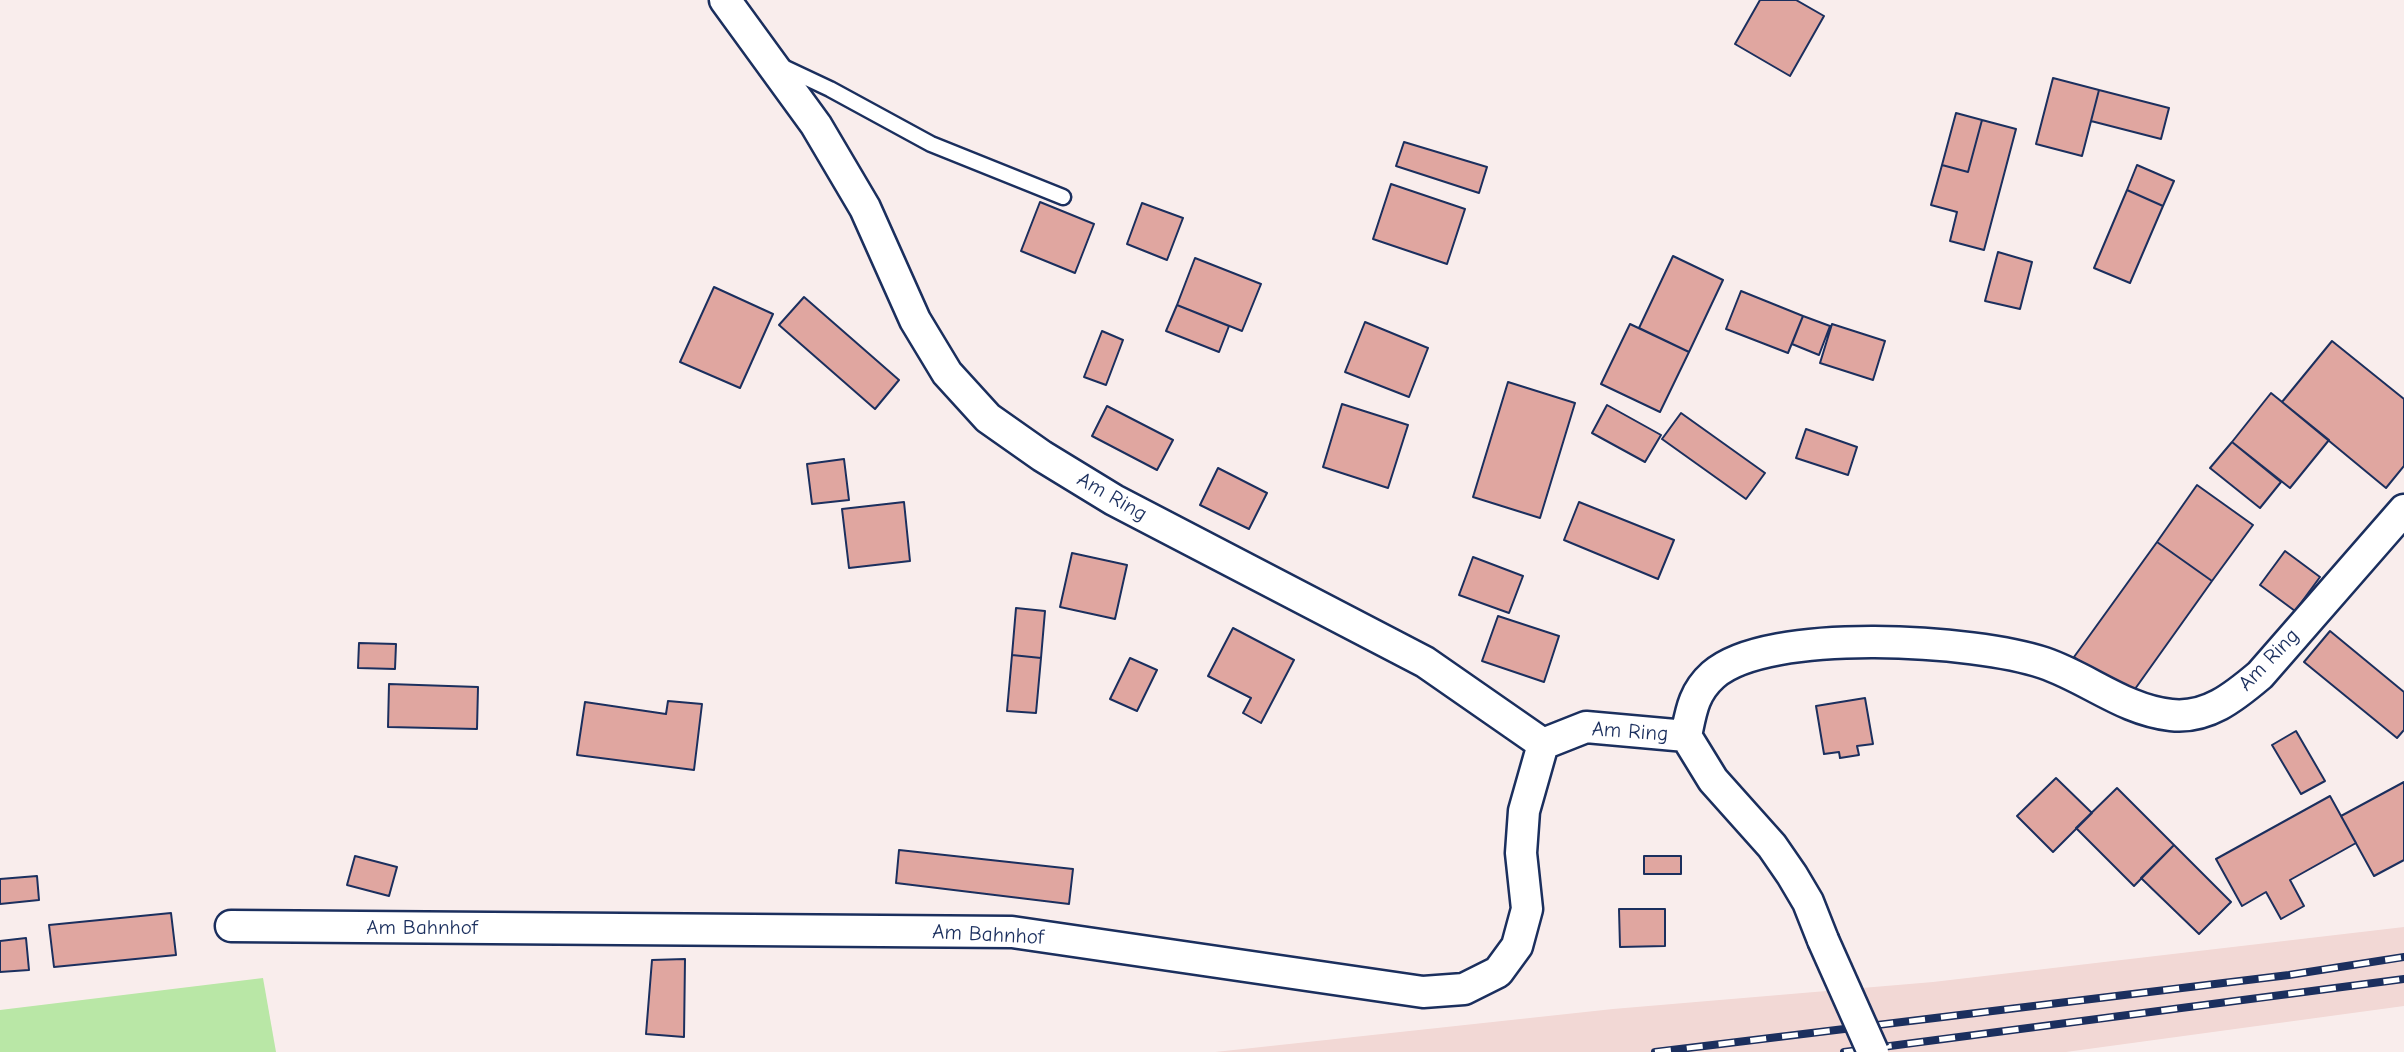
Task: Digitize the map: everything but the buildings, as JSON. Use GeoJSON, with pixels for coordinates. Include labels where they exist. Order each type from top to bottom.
{"type":"FeatureCollection","features":[{"type":"Feature","properties":{"kind":"street","name":"Am Ring"},"geometry":{"type":"LineString","coordinates":[[725,0],[816,125],[865,208],[915,320],[947,373],[988,418],[1042,456],[1114,500],[1425,662],[1543,744],[1586,727],[1686,736]]}},
{"type":"Feature","properties":{"kind":"street","name":"Am Ring"},"geometry":{"type":"LineString","coordinates":[[1873,1052],[1808,902],[1772,846],[1713,779],[1686,736],[1694,697],[1714,674],[1741,661],[1780,650],[1833,642],[1996,650],[2045,663],[2132,706],[2173,715],[2205,712],[2233,698],[2260,676],[2404,510]]}},
{"type":"Feature","properties":{"kind":"street","name":"Am Bahnhof"},"geometry":{"type":"LineString","coordinates":[[232,926],[1012,932],[1423,992],[1464,989],[1498,972],[1517,946],[1527,909],[1521,853],[1524,811],[1543,744]]}},
{"type":"Feature","properties":{"kind":"lane"},"geometry":{"type":"LineString","coordinates":[[772,62],[830,89],[931,144],[1063,197]]}},
{"type":"Feature","properties":{"kind":"shaded area"},"geometry":{"type":"Polygon","coordinates":[[[2404,927],[2404,1006],[2066,1052],[1215,1052],[1613,1009],[1933,982],[2404,927]]]}},
{"type":"Feature","properties":{"kind":"green space"},"geometry":{"type":"Polygon","coordinates":[[[263,978],[276,1052],[0,1052],[0,1010],[263,978]]]}},
{"type":"Feature","properties":{"kind":"railway"},"geometry":{"type":"LineString","coordinates":[[1655,1052],[2289,975],[2404,957]]}},
{"type":"Feature","properties":{"kind":"railway"},"geometry":{"type":"LineString","coordinates":[[1844,1052],[2404,979]]}}]}
